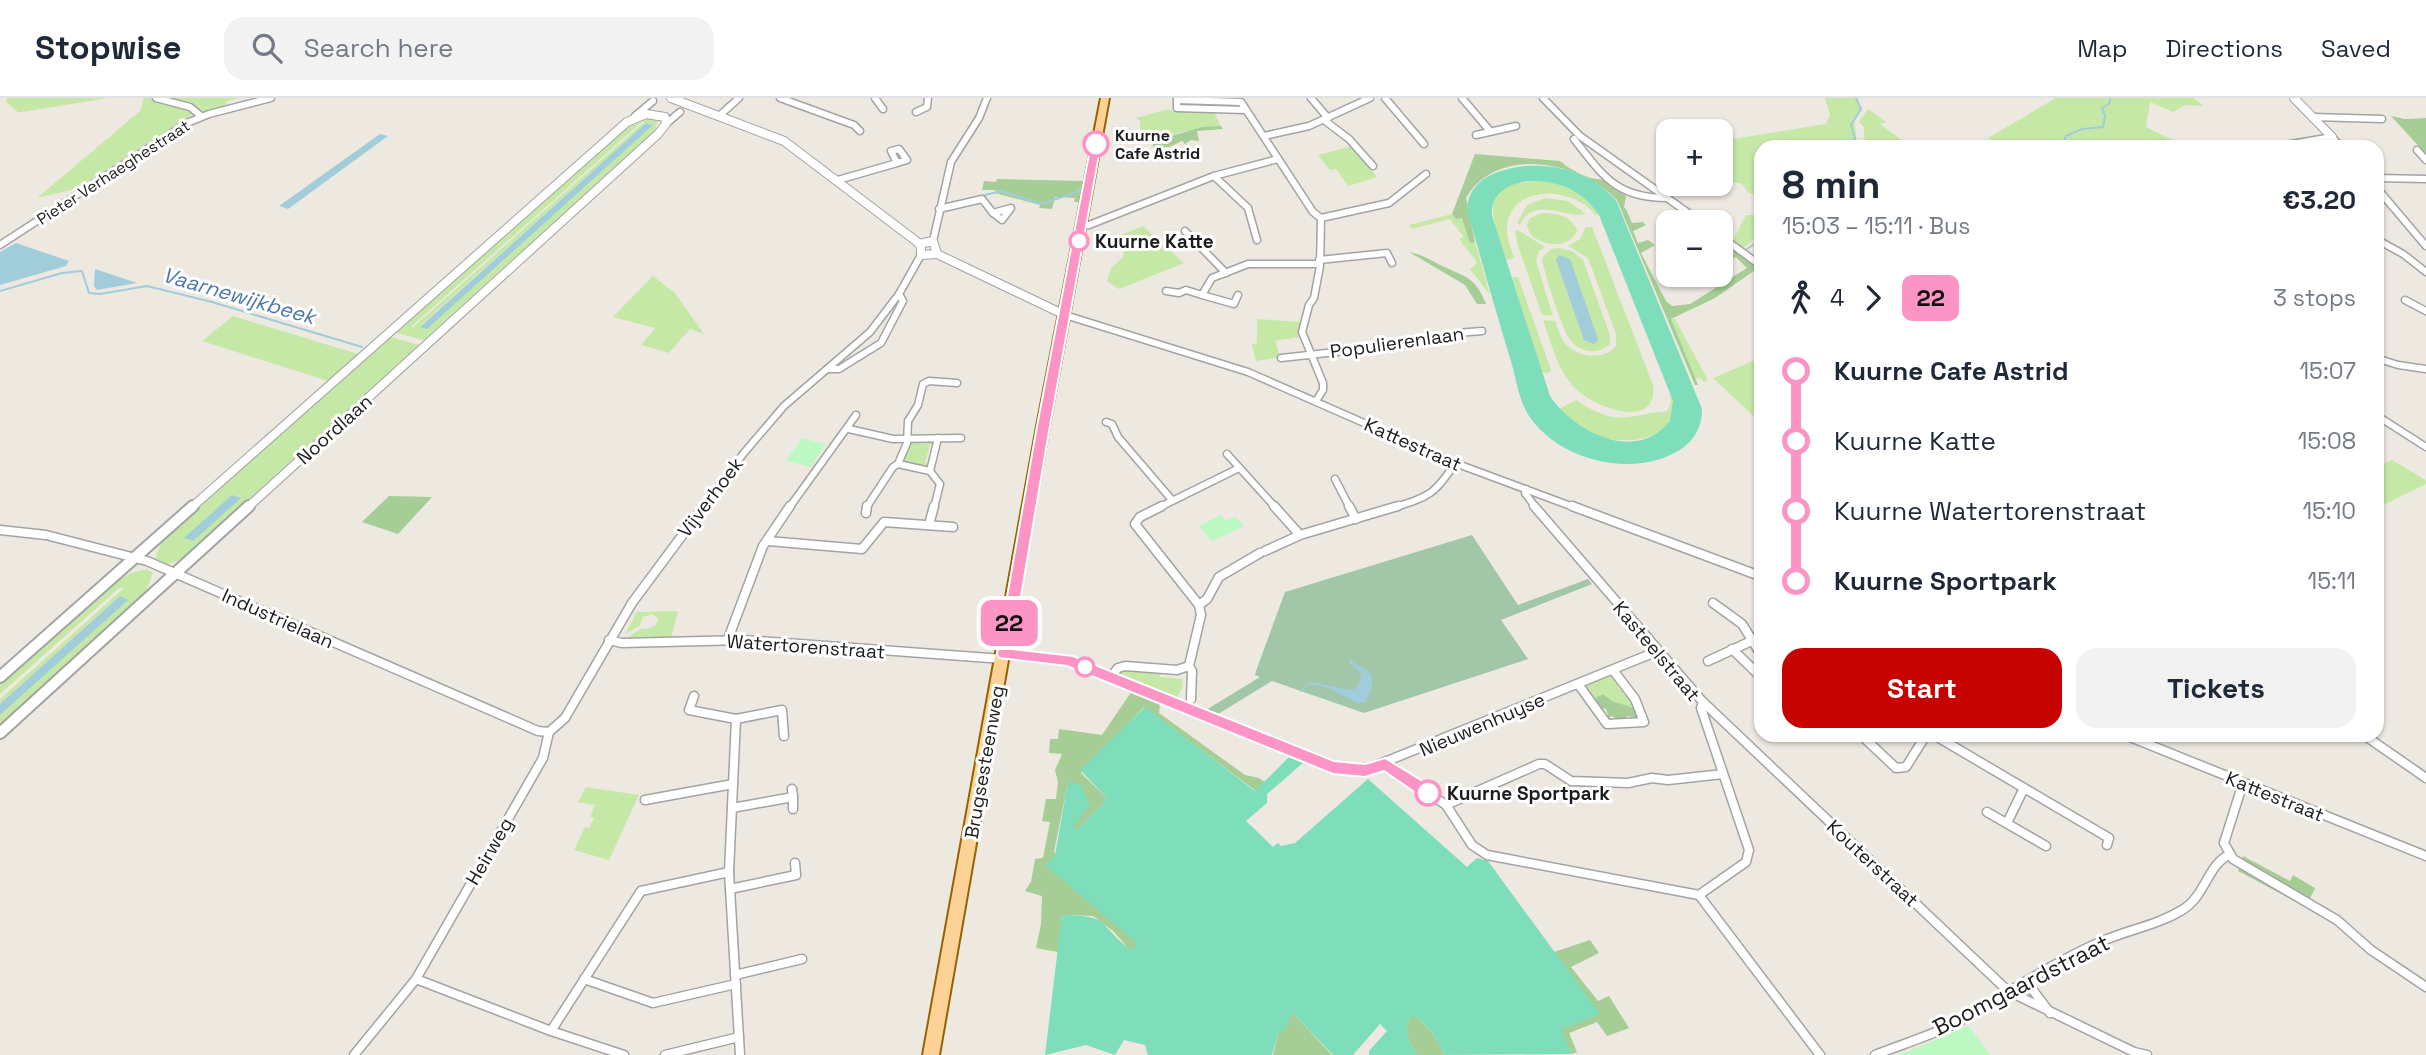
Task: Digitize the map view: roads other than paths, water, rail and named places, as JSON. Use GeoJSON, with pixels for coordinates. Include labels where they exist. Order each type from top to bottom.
{"type":"FeatureCollection","features":[{"type":"Feature","properties":{"kind":"main road","name":"Brugsesteenweg"},"geometry":{"type":"LineString","coordinates":[[931,1055],[1105,98]]}},
{"type":"Feature","properties":{"kind":"street"},"geometry":{"type":"LineString","coordinates":[[156,98],[190,107],[201,116]]}},
{"type":"Feature","properties":{"kind":"street","name":"Pieter Verhaeghestraat"},"geometry":{"type":"LineString","coordinates":[[1,244],[201,116],[271,98]]}},
{"type":"Feature","properties":{"kind":"street"},"geometry":{"type":"LineString","coordinates":[[671,98],[784,141],[919,244],[921,255],[937,254],[1065,314]]}},
{"type":"Feature","properties":{"kind":"street"},"geometry":{"type":"LineString","coordinates":[[719,116],[738,98]]}},
{"type":"Feature","properties":{"kind":"street"},"geometry":{"type":"LineString","coordinates":[[780,98],[854,125],[860,131]]}},
{"type":"Feature","properties":{"kind":"street"},"geometry":{"type":"LineString","coordinates":[[875,98],[883,109]]}},
{"type":"Feature","properties":{"kind":"street"},"geometry":{"type":"LineString","coordinates":[[916,112],[927,107],[928,98]]}},
{"type":"Feature","properties":{"kind":"street"},"geometry":{"type":"LineString","coordinates":[[937,254],[933,240],[951,162],[979,118],[987,98]]}},
{"type":"Feature","properties":{"kind":"street"},"geometry":{"type":"LineString","coordinates":[[1311,98],[1326,119],[1349,139],[1373,166]]}},
{"type":"Feature","properties":{"kind":"street"},"geometry":{"type":"LineString","coordinates":[[1264,136],[1326,119],[1370,98]]}},
{"type":"Feature","properties":{"kind":"street"},"geometry":{"type":"LineString","coordinates":[[1385,98],[1424,144]]}},
{"type":"Feature","properties":{"kind":"street"},"geometry":{"type":"LineString","coordinates":[[1462,98],[1490,131]]}},
{"type":"Feature","properties":{"kind":"street"},"geometry":{"type":"LineString","coordinates":[[1543,98],[1580,136],[1684,210]]}},
{"type":"Feature","properties":{"kind":"street"},"geometry":{"type":"LineString","coordinates":[[2294,98],[2335,140]]}},
{"type":"Feature","properties":{"kind":"street"},"geometry":{"type":"LineString","coordinates":[[1177,99],[1177,108],[1246,110],[1313,212],[1321,218],[1389,203],[1426,174]]}},
{"type":"Feature","properties":{"kind":"street","name":"Noordlaan"},"geometry":{"type":"LineString","coordinates":[[0,677],[653,101]]}},
{"type":"Feature","properties":{"kind":"street","name":"Noordlaan"},"geometry":{"type":"LineString","coordinates":[[0,733],[680,112]]}},
{"type":"Feature","properties":{"kind":"street"},"geometry":{"type":"LineString","coordinates":[[635,116],[657,114],[665,117],[667,123]]}},
{"type":"Feature","properties":{"kind":"street"},"geometry":{"type":"LineString","coordinates":[[2313,117],[2382,119]]}},
{"type":"Feature","properties":{"kind":"street"},"geometry":{"type":"LineString","coordinates":[[1476,135],[1516,126]]}},
{"type":"Feature","properties":{"kind":"street"},"geometry":{"type":"LineString","coordinates":[[2315,140],[2332,137]]}},
{"type":"Feature","properties":{"kind":"street"},"geometry":{"type":"LineString","coordinates":[[1574,139],[1618,191],[1668,198]]}},
{"type":"Feature","properties":{"kind":"street"},"geometry":{"type":"LineString","coordinates":[[2417,150],[2426,160]]}},
{"type":"Feature","properties":{"kind":"street"},"geometry":{"type":"LineString","coordinates":[[1082,223],[1089,225],[1214,176],[1278,159]]}},
{"type":"Feature","properties":{"kind":"street"},"geometry":{"type":"LineString","coordinates":[[838,180],[898,163]]}},
{"type":"Feature","properties":{"kind":"street"},"geometry":{"type":"LineString","coordinates":[[1214,176],[1254,214],[1257,240]]}},
{"type":"Feature","properties":{"kind":"street"},"geometry":{"type":"LineString","coordinates":[[2384,178],[2426,179]]}},
{"type":"Feature","properties":{"kind":"street"},"geometry":{"type":"LineString","coordinates":[[2384,196],[2426,246]]}},
{"type":"Feature","properties":{"kind":"street"},"geometry":{"type":"LineString","coordinates":[[939,209],[982,199],[993,213]]}},
{"type":"Feature","properties":{"kind":"street"},"geometry":{"type":"LineString","coordinates":[[1316,401],[1323,390],[1323,383],[1302,328],[1309,304],[1314,298],[1321,218]]}},
{"type":"Feature","properties":{"kind":"street"},"geometry":{"type":"LineString","coordinates":[[1185,232],[1226,273]]}},
{"type":"Feature","properties":{"kind":"street"},"geometry":{"type":"LineString","coordinates":[[919,244],[933,240]]}},
{"type":"Feature","properties":{"kind":"street"},"geometry":{"type":"LineString","coordinates":[[2384,243],[2424,270]]}},
{"type":"Feature","properties":{"kind":"street"},"geometry":{"type":"LineString","coordinates":[[1733,245],[1754,261]]}},
{"type":"Feature","properties":{"kind":"street"},"geometry":{"type":"LineString","coordinates":[[1202,295],[1212,278],[1248,264],[1319,262],[1387,253],[1392,263]]}},
{"type":"Feature","properties":{"kind":"street","name":"Vijverhoek"},"geometry":{"type":"LineString","coordinates":[[609,640],[639,593],[761,430],[784,406],[870,332],[899,294],[921,255]]}},
{"type":"Feature","properties":{"kind":"street"},"geometry":{"type":"LineString","coordinates":[[1166,291],[1180,293],[1189,287],[1202,295],[1234,304],[1238,295]]}},
{"type":"Feature","properties":{"kind":"street","name":"Vijverhoek"},"geometry":{"type":"LineString","coordinates":[[829,369],[839,369],[886,338],[903,301],[899,294]]}},
{"type":"Feature","properties":{"kind":"street"},"geometry":{"type":"LineString","coordinates":[[2405,300],[2426,311]]}},
{"type":"Feature","properties":{"kind":"street","name":"Kattestraat"},"geometry":{"type":"LineString","coordinates":[[1065,314],[1229,365],[1455,463],[1754,574]]}},
{"type":"Feature","properties":{"kind":"street","name":"Populierenlaan"},"geometry":{"type":"LineString","coordinates":[[1281,358],[1428,342],[1457,333],[1482,331]]}},
{"type":"Feature","properties":{"kind":"street"},"geometry":{"type":"LineString","coordinates":[[2384,361],[2426,369]]}},
{"type":"Feature","properties":{"kind":"street"},"geometry":{"type":"LineString","coordinates":[[866,513],[866,507],[893,467],[898,464],[908,443],[908,421],[918,405],[923,384],[957,383]]}},
{"type":"Feature","properties":{"kind":"street"},"geometry":{"type":"LineString","coordinates":[[727,639],[763,546],[827,452],[838,444],[849,429],[856,415]]}},
{"type":"Feature","properties":{"kind":"street"},"geometry":{"type":"LineString","coordinates":[[2384,420],[2426,447]]}},
{"type":"Feature","properties":{"kind":"street"},"geometry":{"type":"LineString","coordinates":[[1106,422],[1112,424],[1118,437],[1172,500]]}},
{"type":"Feature","properties":{"kind":"street"},"geometry":{"type":"LineString","coordinates":[[849,429],[892,439],[961,438]]}},
{"type":"Feature","properties":{"kind":"street"},"geometry":{"type":"LineString","coordinates":[[930,471],[938,438]]}},
{"type":"Feature","properties":{"kind":"street"},"geometry":{"type":"LineString","coordinates":[[1227,454],[1300,535]]}},
{"type":"Feature","properties":{"kind":"street"},"geometry":{"type":"LineString","coordinates":[[1199,605],[1207,598],[1219,577],[1263,552],[1300,535],[1423,499],[1435,492],[1455,463]]}},
{"type":"Feature","properties":{"kind":"street"},"geometry":{"type":"LineString","coordinates":[[898,464],[930,471],[940,484],[929,525]]}},
{"type":"Feature","properties":{"kind":"street"},"geometry":{"type":"LineString","coordinates":[[1191,699],[1192,671],[1189,666],[1201,615],[1199,605],[1135,527],[1136,520],[1239,468]]}},
{"type":"Feature","properties":{"kind":"street"},"geometry":{"type":"LineString","coordinates":[[1335,479],[1356,519]]}},
{"type":"Feature","properties":{"kind":"street","name":"Kasteelstraat"},"geometry":{"type":"LineString","coordinates":[[1526,489],[1525,493],[1530,501],[1703,702],[1701,708],[1746,837],[1748,856],[1746,862],[1699,895]]}},
{"type":"Feature","properties":{"kind":"street"},"geometry":{"type":"LineString","coordinates":[[768,541],[862,549],[867,546],[878,526],[884,522],[953,527]]}},
{"type":"Feature","properties":{"kind":"street","name":"Industrielaan"},"geometry":{"type":"LineString","coordinates":[[0,530],[46,535],[135,557],[538,731],[549,732]]}},
{"type":"Feature","properties":{"kind":"street"},"geometry":{"type":"LineString","coordinates":[[1713,603],[1724,607],[1749,634],[1754,644]]}},
{"type":"Feature","properties":{"kind":"street","name":"Watertorenstraat"},"geometry":{"type":"LineString","coordinates":[[609,640],[622,643],[727,639],[1004,657]]}},
{"type":"Feature","properties":{"kind":"street","name":"Heirweg"},"geometry":{"type":"LineString","coordinates":[[354,1055],[416,979],[543,758],[549,732],[564,720],[609,640]]}},
{"type":"Feature","properties":{"kind":"street"},"geometry":{"type":"LineString","coordinates":[[1708,661],[1752,641]]}},
{"type":"Feature","properties":{"kind":"street"},"geometry":{"type":"LineString","coordinates":[[1732,649],[1754,670]]}},
{"type":"Feature","properties":{"kind":"street","name":"Nieuwenhuyse"},"geometry":{"type":"LineString","coordinates":[[1004,657],[1068,661],[1333,767],[1365,771],[1658,651]]}},
{"type":"Feature","properties":{"kind":"street"},"geometry":{"type":"LineString","coordinates":[[1110,678],[1118,668],[1125,666],[1177,670],[1189,666]]}},
{"type":"Feature","properties":{"kind":"street"},"geometry":{"type":"LineString","coordinates":[[1578,684],[1607,724],[1644,722],[1635,699],[1613,670]]}},
{"type":"Feature","properties":{"kind":"street"},"geometry":{"type":"LineString","coordinates":[[694,696],[689,710],[736,719],[782,706],[784,736]]}},
{"type":"Feature","properties":{"kind":"street","name":"Kouterstraat"},"geometry":{"type":"LineString","coordinates":[[1703,702],[2008,991],[2134,1052],[2147,1055]]}},
{"type":"Feature","properties":{"kind":"street"},"geometry":{"type":"LineString","coordinates":[[736,719],[729,872],[740,1055]]}},
{"type":"Feature","properties":{"kind":"street"},"geometry":{"type":"LineString","coordinates":[[1868,742],[1896,768],[1906,767],[1922,742]]}},
{"type":"Feature","properties":{"kind":"street"},"geometry":{"type":"LineString","coordinates":[[1946,742],[2111,838]]}},
{"type":"Feature","properties":{"kind":"street","name":"Kattestraat"},"geometry":{"type":"LineString","coordinates":[[2142,742],[2426,856]]}},
{"type":"Feature","properties":{"kind":"street"},"geometry":{"type":"LineString","coordinates":[[2374,742],[2426,779]]}},
{"type":"Feature","properties":{"kind":"street"},"geometry":{"type":"LineString","coordinates":[[1385,764],[1446,805],[1472,845],[1488,855],[1699,895],[1820,1055]]}},
{"type":"Feature","properties":{"kind":"street"},"geometry":{"type":"LineString","coordinates":[[1446,805],[1539,764],[1545,764],[1571,781],[1586,778],[1617,783],[1637,782],[1644,778],[1668,780],[1723,774]]}},
{"type":"Feature","properties":{"kind":"street"},"geometry":{"type":"LineString","coordinates":[[2244,783],[2224,843],[2229,855],[2242,867],[2344,925],[2371,950],[2426,987]]}},
{"type":"Feature","properties":{"kind":"street"},"geometry":{"type":"LineString","coordinates":[[645,800],[733,784]]}},
{"type":"Feature","properties":{"kind":"street"},"geometry":{"type":"LineString","coordinates":[[2007,823],[2024,788]]}},
{"type":"Feature","properties":{"kind":"street"},"geometry":{"type":"LineString","coordinates":[[732,808],[793,793],[793,809]]}},
{"type":"Feature","properties":{"kind":"street"},"geometry":{"type":"LineString","coordinates":[[1987,812],[2046,846]]}},
{"type":"Feature","properties":{"kind":"street","name":"Boomgaardstraat"},"geometry":{"type":"LineString","coordinates":[[1875,1055],[1966,1017],[2099,942],[2158,923],[2185,909],[2201,894],[2220,859],[2229,855]]}},
{"type":"Feature","properties":{"kind":"street"},"geometry":{"type":"LineString","coordinates":[[730,889],[796,875],[795,863]]}},
{"type":"Feature","properties":{"kind":"street"},"geometry":{"type":"LineString","coordinates":[[551,1031],[641,891],[729,872]]}},
{"type":"Feature","properties":{"kind":"street"},"geometry":{"type":"LineString","coordinates":[[584,979],[653,1003],[802,959]]}},
{"type":"Feature","properties":{"kind":"street"},"geometry":{"type":"LineString","coordinates":[[416,979],[551,1031],[624,1055]]}},
{"type":"Feature","properties":{"kind":"street","name":"Kouterstraat"},"geometry":{"type":"LineString","coordinates":[[2026,981],[2050,1013]]}},
{"type":"Feature","properties":{"kind":"street"},"geometry":{"type":"LineString","coordinates":[[665,1055],[739,1037]]}},
{"type":"Feature","properties":{"kind":"water"},"geometry":{"type":"Polygon","coordinates":[[[646,123],[653,125],[427,329],[420,327],[646,123]]]}},
{"type":"Feature","properties":{"kind":"water"},"geometry":{"type":"Polygon","coordinates":[[[380,134],[388,136],[288,209],[279,206],[380,134]]]}},
{"type":"Feature","properties":{"kind":"water"},"geometry":{"type":"Polygon","coordinates":[[[16,243],[69,261],[66,266],[0,285],[0,252],[16,243]]]}},
{"type":"Feature","properties":{"kind":"water"},"geometry":{"type":"Polygon","coordinates":[[[1559,255],[1570,259],[1597,336],[1598,340],[1594,344],[1584,340],[1556,260],[1559,255]]]}},
{"type":"Feature","properties":{"kind":"water"},"geometry":{"type":"Polygon","coordinates":[[[95,269],[137,283],[97,290],[94,286],[95,269]]]}},
{"type":"Feature","properties":{"kind":"water"},"geometry":{"type":"Polygon","coordinates":[[[232,495],[241,498],[193,541],[184,538],[232,495]]]}},
{"type":"Feature","properties":{"kind":"water"},"geometry":{"type":"Polygon","coordinates":[[[120,596],[128,600],[0,715],[0,704],[120,596]]]}},
{"type":"Feature","properties":{"kind":"water"},"geometry":{"type":"Polygon","coordinates":[[[1348,656],[1371,676],[1371,690],[1366,702],[1357,703],[1328,688],[1315,685],[1308,685],[1299,691],[1310,682],[1350,690],[1357,688],[1362,674],[1350,664],[1348,656]]]}},
{"type":"Feature","properties":{"kind":"waterway"},"geometry":{"type":"LineString","coordinates":[[1855,140],[1851,125],[1861,109],[1856,98]]}},
{"type":"Feature","properties":{"kind":"waterway","name":"Vaarnewijkbeek"},"geometry":{"type":"LineString","coordinates":[[2064,140],[2066,136],[2082,129],[2103,127],[2105,116],[2102,108],[2110,103],[2110,98]]}},
{"type":"Feature","properties":{"kind":"waterway"},"geometry":{"type":"LineString","coordinates":[[953,203],[1001,191],[1041,204],[1080,191],[1081,187]]}},
{"type":"Feature","properties":{"kind":"waterway","name":"Vaarnewijkbeek"},"geometry":{"type":"LineString","coordinates":[[1747,249],[1754,244]]}},
{"type":"Feature","properties":{"kind":"waterway","name":"Vaarnewijkbeek"},"geometry":{"type":"LineString","coordinates":[[0,291],[62,273],[82,271],[89,293],[100,294],[147,286],[212,302],[362,347]]}},
{"type":"Feature","properties":{"kind":"place","name":"Kuurne Cafe Astrid"},"geometry":{"type":"Point","coordinates":[1096,144]}},
{"type":"Feature","properties":{"kind":"place","name":"Kuurne Katte"},"geometry":{"type":"Point","coordinates":[1079,241]}},
{"type":"Feature","properties":{"kind":"place","name":"Kuurne Sportpark"},"geometry":{"type":"Point","coordinates":[1428,793]}}]}
